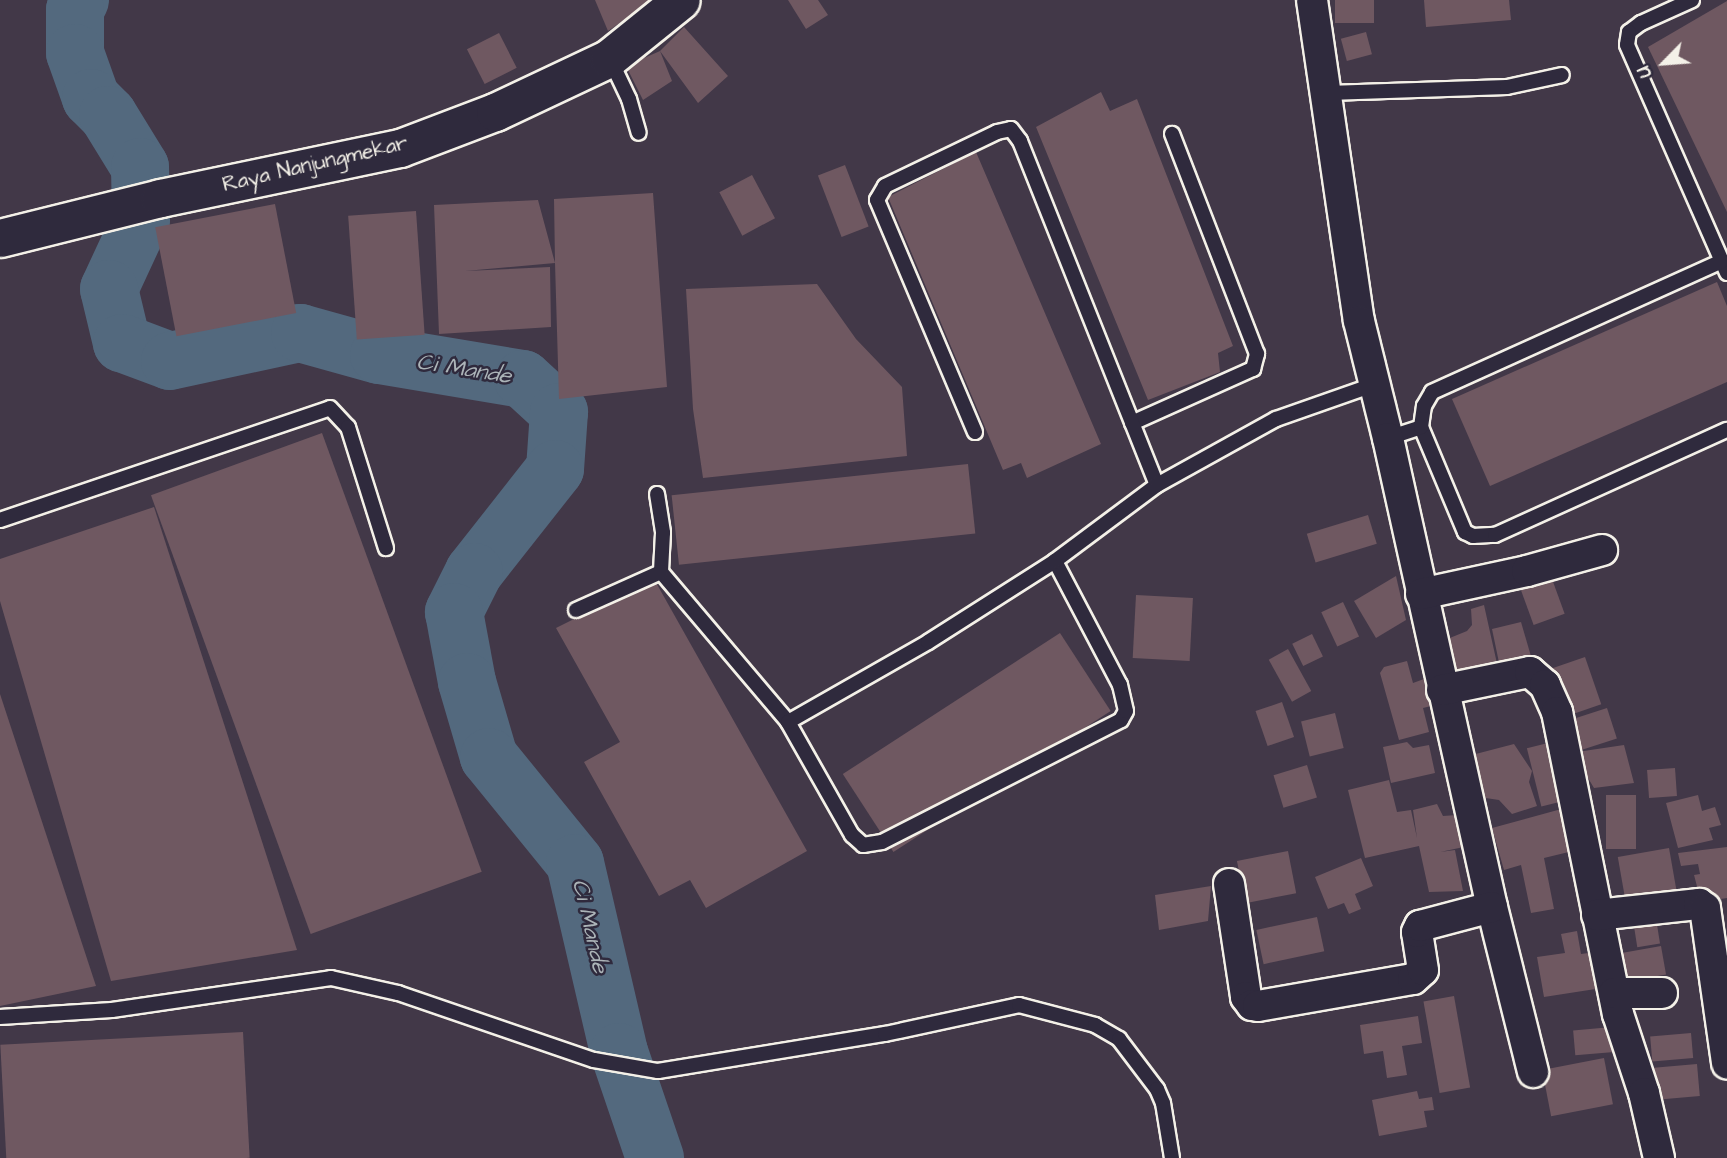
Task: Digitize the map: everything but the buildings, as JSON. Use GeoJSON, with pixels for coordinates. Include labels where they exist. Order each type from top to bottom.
{"type":"FeatureCollection","features":[{"type":"Feature","properties":{"kind":"street","name":"Raya Nanjungmekar"},"geometry":{"type":"LineString","coordinates":[[0,237],[160,198],[400,148],[495,112],[609,58],[681,0]]}},
{"type":"Feature","properties":{"kind":"street"},"geometry":{"type":"LineString","coordinates":[[1312,0],[1328,93],[1359,321],[1388,438],[1492,907],[1533,1072]]}},
{"type":"Feature","properties":{"kind":"street"},"geometry":{"type":"LineString","coordinates":[[1421,594],[1527,571],[1602,550]]}},
{"type":"Feature","properties":{"kind":"street"},"geometry":{"type":"LineString","coordinates":[[1442,690],[1530,672],[1545,685],[1557,712],[1614,993],[1644,1093],[1659,1158]]}},
{"type":"Feature","properties":{"kind":"street"},"geometry":{"type":"LineString","coordinates":[[1229,884],[1246,997],[1252,1005],[1258,1006],[1413,979],[1423,970],[1417,932],[1420,926],[1492,907]]}},
{"type":"Feature","properties":{"kind":"street"},"geometry":{"type":"LineString","coordinates":[[1597,915],[1699,904],[1705,908],[1727,1063]]}},
{"type":"Feature","properties":{"kind":"street"},"geometry":{"type":"LineString","coordinates":[[1614,993],[1662,993]]}},
{"type":"Feature","properties":{"kind":"lane"},"geometry":{"type":"LineString","coordinates":[[1692,0],[1641,23],[1629,32],[1627,45],[1724,267],[1432,392],[1424,406],[1421,427],[1465,532],[1473,536],[1494,535],[1727,430]]}},
{"type":"Feature","properties":{"kind":"lane"},"geometry":{"type":"LineString","coordinates":[[609,58],[626,92],[639,133]]}},
{"type":"Feature","properties":{"kind":"lane"},"geometry":{"type":"LineString","coordinates":[[1328,93],[1507,86],[1562,75]]}},
{"type":"Feature","properties":{"kind":"lane"},"geometry":{"type":"LineString","coordinates":[[975,432],[877,200],[885,186],[997,132],[1011,129],[1020,141],[1157,485]]}},
{"type":"Feature","properties":{"kind":"lane"},"geometry":{"type":"LineString","coordinates":[[1132,424],[1253,369],[1257,354],[1172,134]]}},
{"type":"Feature","properties":{"kind":"lane"},"geometry":{"type":"LineString","coordinates":[[788,722],[928,642],[1055,561],[1157,485],[1276,419],[1373,385]]}},
{"type":"Feature","properties":{"kind":"lane"},"geometry":{"type":"LineString","coordinates":[[0,520],[330,408],[348,427],[386,548]]}},
{"type":"Feature","properties":{"kind":"lane"},"geometry":{"type":"LineString","coordinates":[[1388,438],[1421,427]]}},
{"type":"Feature","properties":{"kind":"lane"},"geometry":{"type":"LineString","coordinates":[[657,495],[663,533],[661,572],[788,722],[852,835],[863,845],[882,842],[1112,726],[1126,710],[1120,685],[1055,561]]}},
{"type":"Feature","properties":{"kind":"lane"},"geometry":{"type":"LineString","coordinates":[[576,610],[661,572]]}},
{"type":"Feature","properties":{"kind":"lane"},"geometry":{"type":"LineString","coordinates":[[0,1017],[113,1010],[331,978],[398,993],[594,1060],[658,1070],[885,1034],[1020,1005],[1095,1025],[1119,1039],[1157,1089],[1163,1103],[1172,1158]]}},
{"type":"Feature","properties":{"kind":"waterway","name":"Ci Mande"},"geometry":{"type":"LineString","coordinates":[[80,0],[75,10],[75,53],[91,98],[108,115],[140,167],[141,220],[109,289],[122,343],[170,361],[300,333],[379,355],[523,379],[559,412],[555,469],[474,572],[454,612],[467,682],[489,757],[575,863],[619,1052],[655,1158]]}}]}
